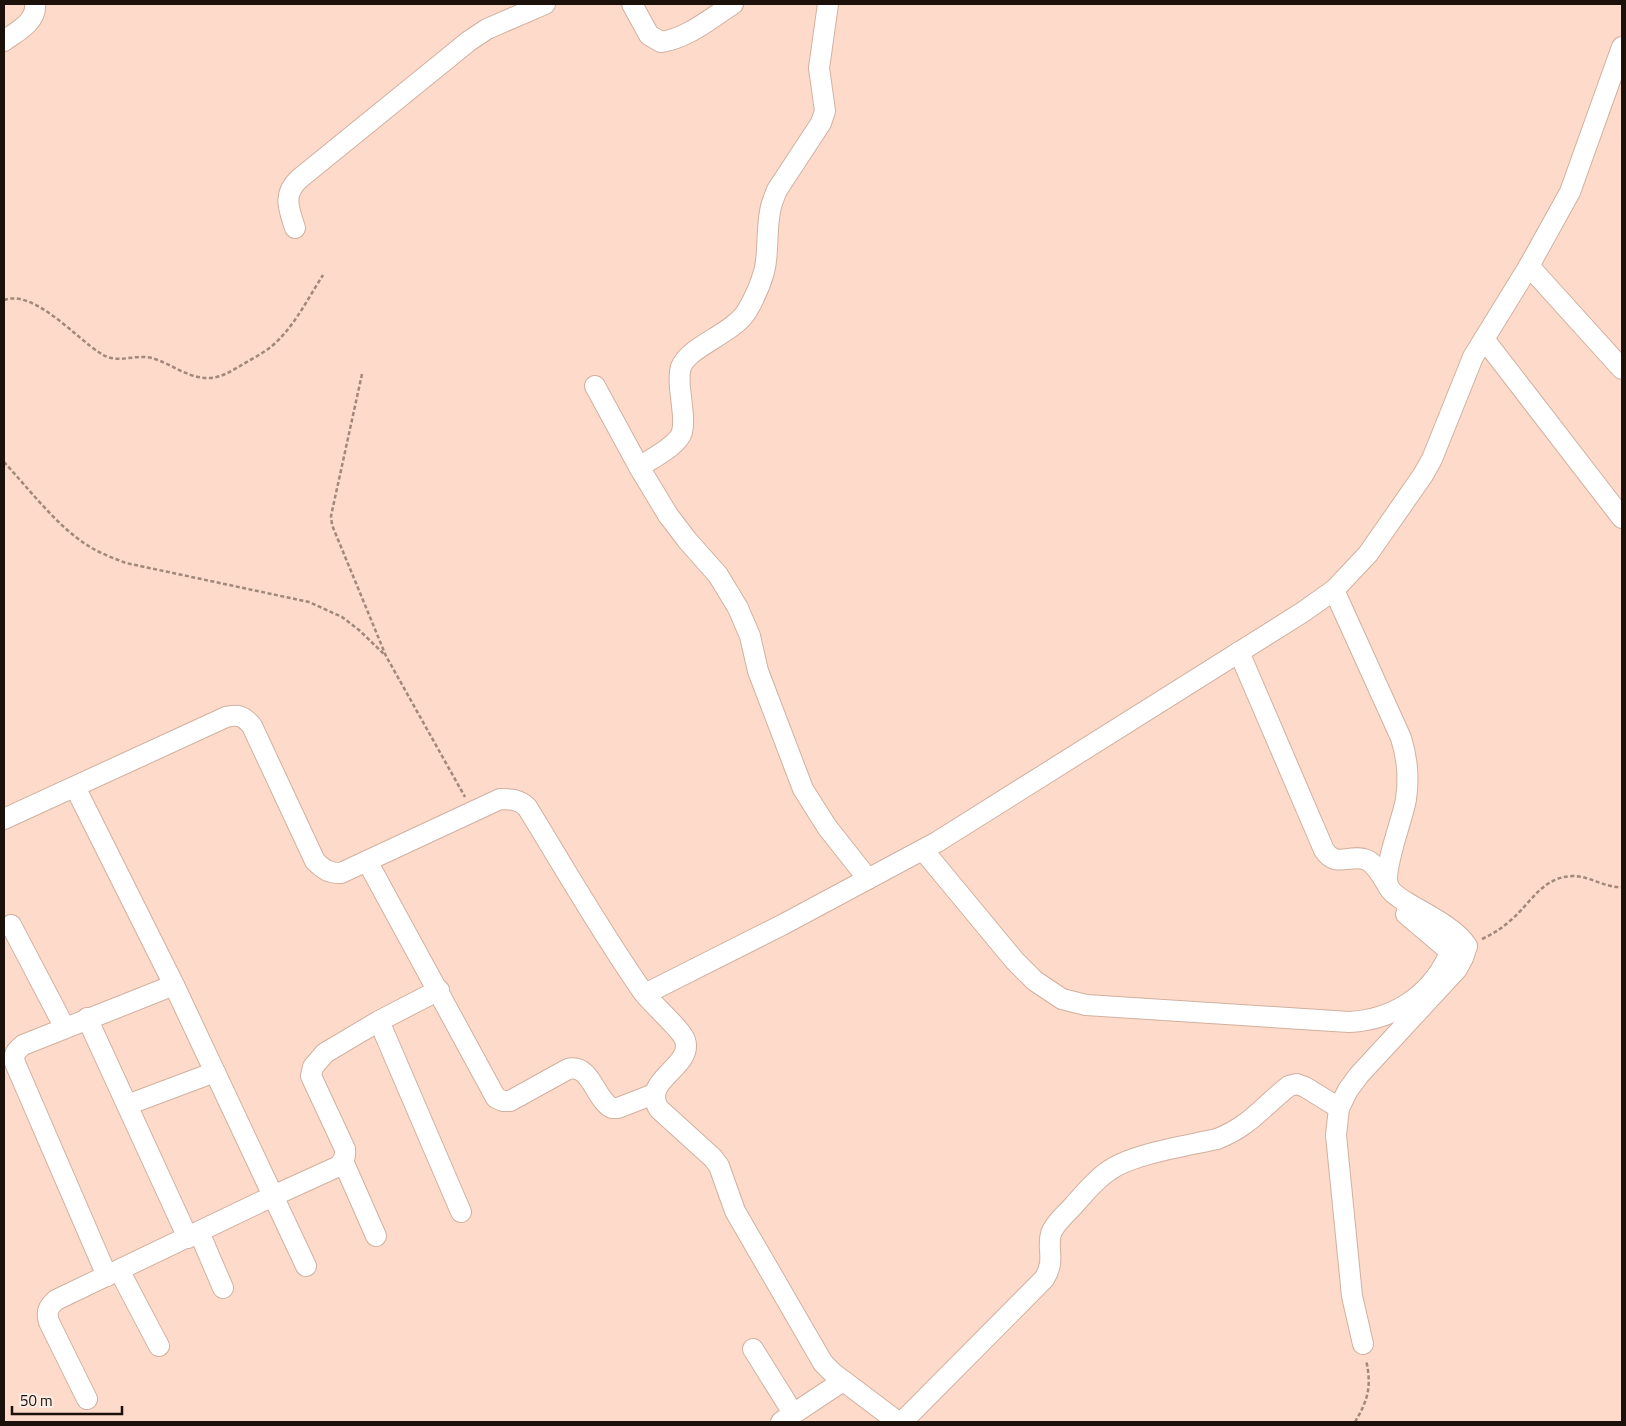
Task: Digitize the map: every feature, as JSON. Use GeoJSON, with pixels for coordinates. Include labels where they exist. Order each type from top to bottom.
{"type":"FeatureCollection","features":[{"type":"Feature","properties":{"kind":"street"},"geometry":{"type":"LineString","coordinates":[[4,41],[28,23],[33,16],[35,4]]}},
{"type":"Feature","properties":{"kind":"street"},"geometry":{"type":"LineString","coordinates":[[295,228],[288,201],[290,189],[299,179],[469,40],[487,29],[545,4]]}},
{"type":"Feature","properties":{"kind":"street"},"geometry":{"type":"LineString","coordinates":[[632,4],[649,35],[661,42],[670,41],[686,34],[733,4]]}},
{"type":"Feature","properties":{"kind":"street"},"geometry":{"type":"LineString","coordinates":[[639,467],[680,438],[683,422],[679,376],[682,366],[694,352],[732,328],[740,320],[758,288],[764,272],[772,202],[777,190],[821,123],[825,111],[819,68],[828,4]]}},
{"type":"Feature","properties":{"kind":"street"},"geometry":{"type":"LineString","coordinates":[[644,994],[923,850],[1303,612],[1334,590],[1368,554],[1432,459],[1467,371],[1558,215],[1572,186],[1617,80],[1622,47]]}},
{"type":"Feature","properties":{"kind":"street"},"geometry":{"type":"LineString","coordinates":[[1529,266],[1622,368]]}},
{"type":"Feature","properties":{"kind":"street"},"geometry":{"type":"LineString","coordinates":[[1484,339],[1622,518]]}},
{"type":"Feature","properties":{"kind":"street"},"geometry":{"type":"LineString","coordinates":[[594,386],[668,515],[718,575],[738,608],[748,630],[758,671],[803,789],[827,827],[868,880]]}},
{"type":"Feature","properties":{"kind":"street"},"geometry":{"type":"LineString","coordinates":[[1334,590],[1401,738],[1404,750],[1406,798],[1387,869],[1387,884],[1394,893],[1460,936],[1467,946],[1457,968],[1359,1074],[1339,1108],[1336,1135],[1341,1190],[1352,1296],[1363,1344]]}},
{"type":"Feature","properties":{"kind":"street"},"geometry":{"type":"LineString","coordinates":[[923,850],[1015,961],[1036,981],[1062,999],[1086,1005],[1349,1022],[1382,1017],[1404,1008],[1420,995],[1429,984],[1448,957],[1448,952],[1445,946],[1406,914],[1376,867],[1367,860],[1358,858],[1336,860],[1331,858],[1324,850],[1239,652]]}},
{"type":"Feature","properties":{"kind":"street"},"geometry":{"type":"LineString","coordinates":[[4,820],[226,717],[235,715],[245,717],[252,726],[315,861],[322,869],[331,873],[341,873],[500,799],[520,801],[527,807],[644,994],[682,1034],[686,1041],[686,1050],[682,1058],[657,1087],[654,1094],[654,1102],[719,1166],[735,1211],[817,1354],[833,1373],[898,1422]]}},
{"type":"Feature","properties":{"kind":"street"},"geometry":{"type":"LineString","coordinates":[[75,787],[174,985],[306,1266]]}},
{"type":"Feature","properties":{"kind":"street"},"geometry":{"type":"LineString","coordinates":[[367,861],[439,990],[496,1098],[510,1102],[575,1068],[582,1070],[603,1101],[612,1108],[618,1108],[654,1094]]}},
{"type":"Feature","properties":{"kind":"street"},"geometry":{"type":"LineString","coordinates":[[11,925],[65,1028]]}},
{"type":"Feature","properties":{"kind":"street"},"geometry":{"type":"LineString","coordinates":[[158,1346],[113,1273],[15,1063],[14,1056],[10,1053],[23,1045],[87,1018],[174,985]]}},
{"type":"Feature","properties":{"kind":"street"},"geometry":{"type":"LineString","coordinates":[[87,1399],[47,1314],[50,1306],[56,1300],[339,1166],[343,1161],[345,1149],[311,1076],[313,1067],[325,1053],[379,1021],[439,990]]}},
{"type":"Feature","properties":{"kind":"street"},"geometry":{"type":"LineString","coordinates":[[87,1018],[127,1106],[193,1235],[223,1288]]}},
{"type":"Feature","properties":{"kind":"street"},"geometry":{"type":"LineString","coordinates":[[379,1021],[461,1212]]}},
{"type":"Feature","properties":{"kind":"street"},"geometry":{"type":"LineString","coordinates":[[127,1106],[214,1072]]}},
{"type":"Feature","properties":{"kind":"street"},"geometry":{"type":"LineString","coordinates":[[902,1422],[1044,1279],[1051,1261],[1050,1243],[1053,1229],[1107,1171],[1132,1159],[1217,1139],[1230,1134],[1252,1120],[1289,1086],[1297,1084],[1305,1087],[1339,1108]]}},
{"type":"Feature","properties":{"kind":"street"},"geometry":{"type":"LineString","coordinates":[[343,1161],[376,1236]]}},
{"type":"Feature","properties":{"kind":"street"},"geometry":{"type":"LineString","coordinates":[[754,1349],[787,1418],[843,1381]]}},
{"type":"Feature","properties":{"kind":"path"},"geometry":{"type":"LineString","coordinates":[[4,300],[16,298],[38,306],[107,358],[114,360],[139,357],[154,358],[189,375],[208,378],[219,377],[270,347],[293,322],[322,275]]}},
{"type":"Feature","properties":{"kind":"path"},"geometry":{"type":"LineString","coordinates":[[362,374],[332,516],[332,525],[386,656],[473,812]]}},
{"type":"Feature","properties":{"kind":"path"},"geometry":{"type":"LineString","coordinates":[[4,462],[70,533],[104,555],[126,563],[310,602],[342,617],[366,636],[386,656]]}},
{"type":"Feature","properties":{"kind":"path"},"geometry":{"type":"LineString","coordinates":[[1467,946],[1496,932],[1512,919],[1537,892],[1554,880],[1579,876],[1612,887],[1622,887]]}},
{"type":"Feature","properties":{"kind":"path"},"geometry":{"type":"LineString","coordinates":[[1355,1422],[1363,1408],[1369,1388],[1369,1375],[1363,1344]]}}]}
